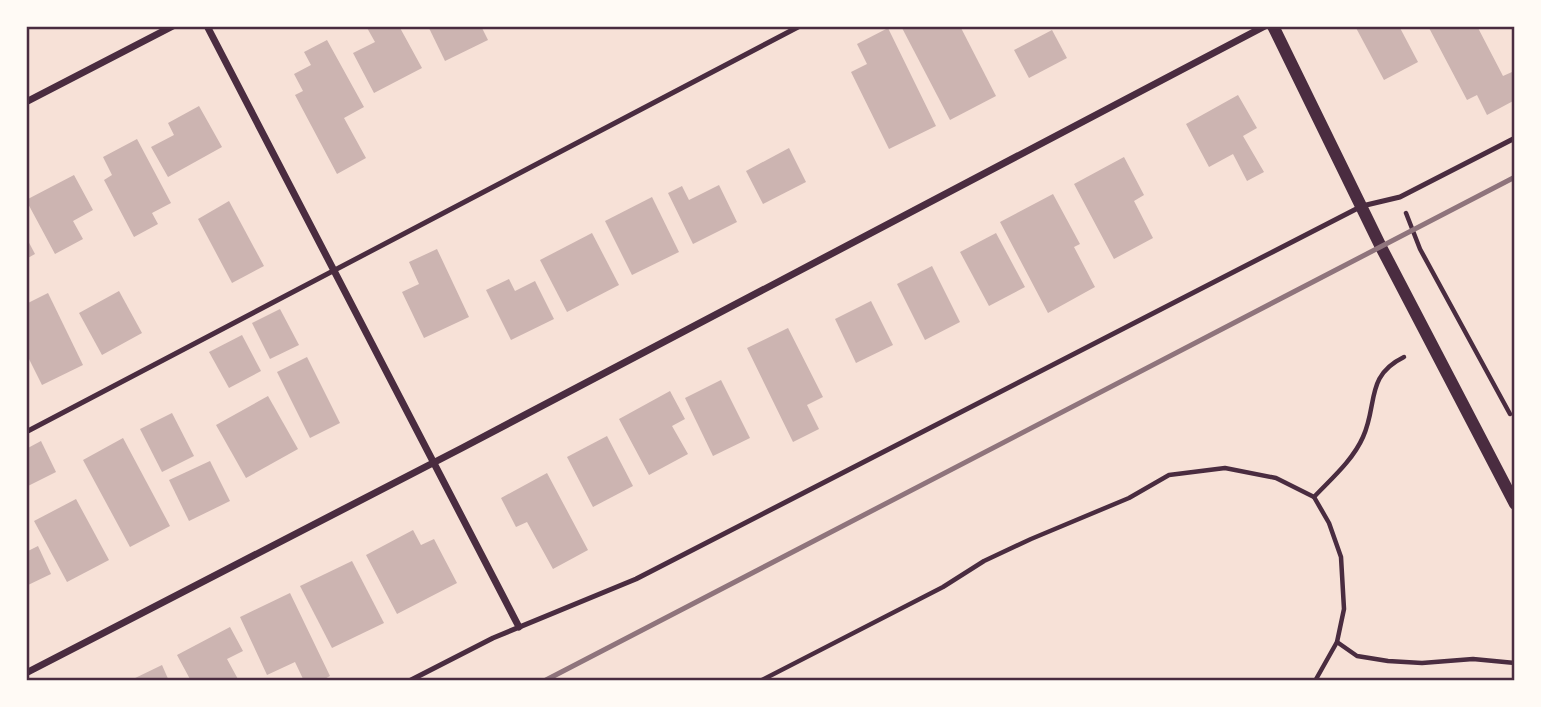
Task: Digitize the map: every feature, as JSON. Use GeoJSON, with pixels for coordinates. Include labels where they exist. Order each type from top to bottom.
{"type":"FeatureCollection","features":[{"type":"Feature","properties":{"kind":"street"},"geometry":{"type":"LineString","coordinates":[[26,102],[173,26]]}},
{"type":"Feature","properties":{"kind":"street"},"geometry":{"type":"LineString","coordinates":[[207,26],[519,627]]}},
{"type":"Feature","properties":{"kind":"street"},"geometry":{"type":"LineString","coordinates":[[26,673],[434,463],[1265,26]]}},
{"type":"Feature","properties":{"kind":"street"},"geometry":{"type":"LineString","coordinates":[[1273,26],[1424,331],[1515,504]]}},
{"type":"Feature","properties":{"kind":"lane"},"geometry":{"type":"LineString","coordinates":[[26,432],[800,26]]}},
{"type":"Feature","properties":{"kind":"lane"},"geometry":{"type":"LineString","coordinates":[[409,681],[519,627],[636,579],[1362,206],[1400,197],[1515,138]]}},
{"type":"Feature","properties":{"kind":"path"},"geometry":{"type":"LineString","coordinates":[[1400,197],[1420,248],[1510,414]]}},
{"type":"Feature","properties":{"kind":"path"},"geometry":{"type":"LineString","coordinates":[[1314,497],[1346,463],[1363,437],[1378,378],[1395,361],[1404,357]]}},
{"type":"Feature","properties":{"kind":"path"},"geometry":{"type":"LineString","coordinates":[[760,681],[943,587],[984,562],[1129,498],[1170,475],[1225,467],[1276,478],[1314,497],[1329,523],[1342,557],[1344,609],[1338,642],[1315,681]]}},
{"type":"Feature","properties":{"kind":"path"},"geometry":{"type":"LineString","coordinates":[[1338,642],[1357,656],[1388,662],[1422,663],[1473,659],[1515,663]]}},
{"type":"Feature","properties":{"kind":"building"},"geometry":{"type":"Polygon","coordinates":[[[366,26],[399,26],[422,68],[374,93],[353,53],[375,42],[366,26]]]}},
{"type":"Feature","properties":{"kind":"building"},"geometry":{"type":"Polygon","coordinates":[[[428,26],[481,26],[488,40],[445,61],[428,26]]]}},
{"type":"Feature","properties":{"kind":"building"},"geometry":{"type":"Polygon","coordinates":[[[901,26],[960,26],[996,96],[950,120],[901,26]]]}},
{"type":"Feature","properties":{"kind":"building"},"geometry":{"type":"Polygon","coordinates":[[[1355,26],[1399,26],[1418,62],[1384,80],[1355,26]]]}},
{"type":"Feature","properties":{"kind":"building"},"geometry":{"type":"Polygon","coordinates":[[[1428,26],[1477,26],[1503,76],[1512,72],[1515,78],[1515,100],[1487,115],[1477,95],[1467,100],[1428,26]]]}},
{"type":"Feature","properties":{"kind":"building"},"geometry":{"type":"Polygon","coordinates":[[[888,28],[936,126],[889,149],[851,72],[867,64],[857,44],[888,28]]]}},
{"type":"Feature","properties":{"kind":"building"},"geometry":{"type":"Polygon","coordinates":[[[1052,30],[1067,58],[1029,78],[1014,50],[1052,30]]]}},
{"type":"Feature","properties":{"kind":"building"},"geometry":{"type":"Polygon","coordinates":[[[327,40],[364,107],[344,118],[366,158],[337,174],[295,95],[303,91],[294,74],[311,65],[304,52],[327,40]]]}},
{"type":"Feature","properties":{"kind":"building"},"geometry":{"type":"Polygon","coordinates":[[[1238,95],[1257,128],[1243,136],[1264,172],[1247,181],[1233,154],[1209,167],[1186,124],[1238,95]]]}},
{"type":"Feature","properties":{"kind":"building"},"geometry":{"type":"Polygon","coordinates":[[[199,106],[222,147],[168,177],[151,147],[174,135],[168,123],[199,106]]]}},
{"type":"Feature","properties":{"kind":"building"},"geometry":{"type":"Polygon","coordinates":[[[137,139],[171,203],[152,213],[158,224],[134,237],[104,180],[112,175],[103,157],[137,139]]]}},
{"type":"Feature","properties":{"kind":"building"},"geometry":{"type":"Polygon","coordinates":[[[789,148],[806,182],[763,204],[746,171],[789,148]]]}},
{"type":"Feature","properties":{"kind":"building"},"geometry":{"type":"Polygon","coordinates":[[[1124,157],[1144,195],[1134,201],[1153,238],[1114,259],[1074,184],[1124,157]]]}},
{"type":"Feature","properties":{"kind":"building"},"geometry":{"type":"Polygon","coordinates":[[[74,175],[93,210],[73,221],[83,239],[55,254],[26,200],[74,175]]]}},
{"type":"Feature","properties":{"kind":"building"},"geometry":{"type":"Polygon","coordinates":[[[719,185],[737,222],[693,244],[668,193],[682,186],[689,200],[719,185]]]}},
{"type":"Feature","properties":{"kind":"building"},"geometry":{"type":"Polygon","coordinates":[[[1053,194],[1080,244],[1074,247],[1095,287],[1048,313],[1000,222],[1053,194]]]}},
{"type":"Feature","properties":{"kind":"building"},"geometry":{"type":"Polygon","coordinates":[[[652,197],[679,252],[632,275],[605,221],[652,197]]]}},
{"type":"Feature","properties":{"kind":"building"},"geometry":{"type":"Polygon","coordinates":[[[229,201],[264,266],[232,283],[198,219],[229,201]]]}},
{"type":"Feature","properties":{"kind":"building"},"geometry":{"type":"Polygon","coordinates":[[[592,233],[619,285],[567,312],[540,260],[592,233]]]}},
{"type":"Feature","properties":{"kind":"building"},"geometry":{"type":"Polygon","coordinates":[[[996,233],[1025,287],[989,306],[960,252],[996,233]]]}},
{"type":"Feature","properties":{"kind":"building"},"geometry":{"type":"Polygon","coordinates":[[[26,237],[35,254],[26,259],[26,237]]]}},
{"type":"Feature","properties":{"kind":"building"},"geometry":{"type":"Polygon","coordinates":[[[437,249],[469,317],[424,338],[402,292],[419,284],[409,262],[437,249]]]}},
{"type":"Feature","properties":{"kind":"building"},"geometry":{"type":"Polygon","coordinates":[[[932,266],[960,322],[925,340],[897,284],[932,266]]]}},
{"type":"Feature","properties":{"kind":"building"},"geometry":{"type":"Polygon","coordinates":[[[509,279],[515,291],[535,281],[554,319],[511,340],[486,290],[509,279]]]}},
{"type":"Feature","properties":{"kind":"building"},"geometry":{"type":"Polygon","coordinates":[[[119,291],[142,333],[102,355],[79,313],[119,291]]]}},
{"type":"Feature","properties":{"kind":"building"},"geometry":{"type":"Polygon","coordinates":[[[48,293],[83,365],[42,385],[26,353],[26,304],[48,293]]]}},
{"type":"Feature","properties":{"kind":"building"},"geometry":{"type":"Polygon","coordinates":[[[871,301],[893,345],[856,363],[835,319],[871,301]]]}},
{"type":"Feature","properties":{"kind":"building"},"geometry":{"type":"Polygon","coordinates":[[[280,309],[299,345],[270,359],[252,323],[280,309]]]}},
{"type":"Feature","properties":{"kind":"building"},"geometry":{"type":"Polygon","coordinates":[[[788,328],[823,397],[807,405],[819,429],[793,442],[747,348],[788,328]]]}},
{"type":"Feature","properties":{"kind":"building"},"geometry":{"type":"Polygon","coordinates":[[[242,335],[261,371],[229,388],[209,352],[242,335]]]}},
{"type":"Feature","properties":{"kind":"building"},"geometry":{"type":"Polygon","coordinates":[[[307,357],[340,423],[310,438],[277,372],[307,357]]]}},
{"type":"Feature","properties":{"kind":"building"},"geometry":{"type":"Polygon","coordinates":[[[721,380],[750,438],[713,456],[685,398],[721,380]]]}},
{"type":"Feature","properties":{"kind":"building"},"geometry":{"type":"Polygon","coordinates":[[[670,391],[685,419],[672,426],[688,454],[649,475],[619,419],[670,391]]]}},
{"type":"Feature","properties":{"kind":"building"},"geometry":{"type":"Polygon","coordinates":[[[268,396],[298,449],[246,478],[216,425],[268,396]]]}},
{"type":"Feature","properties":{"kind":"building"},"geometry":{"type":"Polygon","coordinates":[[[172,413],[194,456],[162,472],[140,429],[172,413]]]}},
{"type":"Feature","properties":{"kind":"building"},"geometry":{"type":"Polygon","coordinates":[[[607,436],[633,486],[593,507],[567,457],[607,436]]]}},
{"type":"Feature","properties":{"kind":"building"},"geometry":{"type":"Polygon","coordinates":[[[123,438],[170,526],[130,547],[83,460],[123,438]]]}},
{"type":"Feature","properties":{"kind":"building"},"geometry":{"type":"Polygon","coordinates":[[[41,441],[56,472],[26,487],[26,449],[41,441]]]}},
{"type":"Feature","properties":{"kind":"building"},"geometry":{"type":"Polygon","coordinates":[[[210,461],[230,501],[189,521],[169,480],[210,461]]]}},
{"type":"Feature","properties":{"kind":"building"},"geometry":{"type":"Polygon","coordinates":[[[547,473],[588,550],[553,569],[527,522],[516,527],[501,498],[547,473]]]}},
{"type":"Feature","properties":{"kind":"building"},"geometry":{"type":"Polygon","coordinates":[[[76,499],[109,560],[67,582],[34,521],[76,499]]]}},
{"type":"Feature","properties":{"kind":"building"},"geometry":{"type":"Polygon","coordinates":[[[413,530],[421,545],[434,539],[457,583],[397,614],[366,555],[413,530]]]}},
{"type":"Feature","properties":{"kind":"building"},"geometry":{"type":"Polygon","coordinates":[[[38,546],[51,574],[26,586],[26,552],[38,546]]]}},
{"type":"Feature","properties":{"kind":"building"},"geometry":{"type":"Polygon","coordinates":[[[352,561],[384,623],[332,648],[300,586],[352,561]]]}},
{"type":"Feature","properties":{"kind":"building"},"geometry":{"type":"Polygon","coordinates":[[[290,593],[330,676],[321,681],[304,681],[295,662],[267,675],[240,617],[290,593]]]}},
{"type":"Feature","properties":{"kind":"building"},"geometry":{"type":"Polygon","coordinates":[[[230,627],[243,651],[227,659],[239,681],[191,681],[177,655],[230,627]]]}},
{"type":"Feature","properties":{"kind":"building"},"geometry":{"type":"Polygon","coordinates":[[[162,665],[169,681],[129,681],[162,665]]]}},
{"type":"Feature","properties":{"kind":"railway"},"geometry":{"type":"LineString","coordinates":[[544,681],[1515,177]]}}]}
